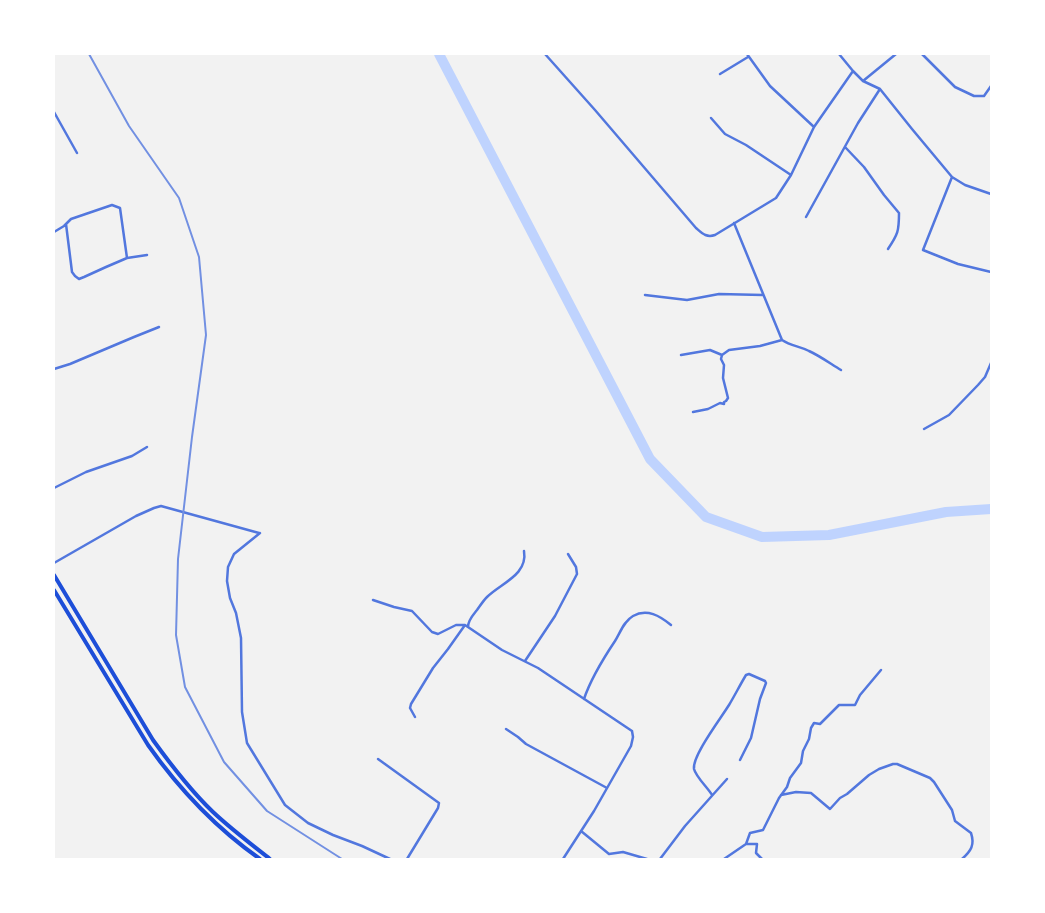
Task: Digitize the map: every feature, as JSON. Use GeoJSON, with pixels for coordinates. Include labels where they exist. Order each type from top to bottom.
{"type":"FeatureCollection","features":[{"type":"Feature","properties":{"kind":"highway"},"geometry":{"type":"LineString","coordinates":[[54,576],[165,757],[213,812],[270,859]]}},
{"type":"Feature","properties":{"kind":"highway"},"geometry":{"type":"LineString","coordinates":[[54,590],[157,759],[201,810],[220,828],[260,859]]}},
{"type":"Feature","properties":{"kind":"street"},"geometry":{"type":"LineString","coordinates":[[545,54],[696,228],[706,236],[715,235],[776,198],[791,175],[814,127],[852,71]]}},
{"type":"Feature","properties":{"kind":"street"},"geometry":{"type":"LineString","coordinates":[[839,54],[852,71],[863,81],[880,89],[952,177],[965,185],[991,194]]}},
{"type":"Feature","properties":{"kind":"street"},"geometry":{"type":"LineString","coordinates":[[863,81],[896,54]]}},
{"type":"Feature","properties":{"kind":"street"},"geometry":{"type":"LineString","coordinates":[[922,54],[956,87],[974,96],[984,96],[991,86]]}},
{"type":"Feature","properties":{"kind":"street"},"geometry":{"type":"LineString","coordinates":[[720,74],[748,55],[770,86],[814,127]]}},
{"type":"Feature","properties":{"kind":"street"},"geometry":{"type":"LineString","coordinates":[[806,217],[880,89]]}},
{"type":"Feature","properties":{"kind":"street"},"geometry":{"type":"LineString","coordinates":[[54,112],[77,153]]}},
{"type":"Feature","properties":{"kind":"street"},"geometry":{"type":"LineString","coordinates":[[711,118],[725,134],[746,145],[791,175]]}},
{"type":"Feature","properties":{"kind":"street"},"geometry":{"type":"LineString","coordinates":[[845,147],[864,167],[899,213],[899,229],[888,249]]}},
{"type":"Feature","properties":{"kind":"street"},"geometry":{"type":"LineString","coordinates":[[952,177],[923,250],[958,264],[991,272]]}},
{"type":"Feature","properties":{"kind":"street"},"geometry":{"type":"LineString","coordinates":[[54,232],[71,219],[112,205],[120,208],[127,258]]}},
{"type":"Feature","properties":{"kind":"street"},"geometry":{"type":"LineString","coordinates":[[734,223],[782,340],[789,345],[811,352],[841,370]]}},
{"type":"Feature","properties":{"kind":"street"},"geometry":{"type":"LineString","coordinates":[[66,224],[72,272],[79,279],[127,258],[148,255]]}},
{"type":"Feature","properties":{"kind":"street"},"geometry":{"type":"LineString","coordinates":[[645,295],[686,300],[719,294],[763,295]]}},
{"type":"Feature","properties":{"kind":"street"},"geometry":{"type":"LineString","coordinates":[[54,369],[159,327]]}},
{"type":"Feature","properties":{"kind":"street"},"geometry":{"type":"LineString","coordinates":[[722,355],[729,350],[760,346],[782,340]]}},
{"type":"Feature","properties":{"kind":"street"},"geometry":{"type":"LineString","coordinates":[[681,355],[710,350],[722,355]]}},
{"type":"Feature","properties":{"kind":"street"},"geometry":{"type":"LineString","coordinates":[[693,412],[708,409],[720,403],[724,404],[728,398],[724,378],[724,365],[721,359],[722,355]]}},
{"type":"Feature","properties":{"kind":"street"},"geometry":{"type":"LineString","coordinates":[[924,429],[949,415],[985,377],[991,363]]}},
{"type":"Feature","properties":{"kind":"street"},"geometry":{"type":"LineString","coordinates":[[54,488],[86,472],[132,456],[147,447]]}},
{"type":"Feature","properties":{"kind":"street"},"geometry":{"type":"LineString","coordinates":[[54,563],[136,516],[162,506],[260,533],[234,554],[228,567],[227,581],[242,638],[242,712],[247,743],[285,805],[308,823],[390,859]]}},
{"type":"Feature","properties":{"kind":"street"},"geometry":{"type":"LineString","coordinates":[[415,717],[410,708],[411,704],[433,668],[487,597],[520,570],[524,564],[524,551]]}},
{"type":"Feature","properties":{"kind":"street"},"geometry":{"type":"LineString","coordinates":[[525,661],[555,616],[576,574],[576,567],[568,554]]}},
{"type":"Feature","properties":{"kind":"street"},"geometry":{"type":"LineString","coordinates":[[372,600],[412,611],[436,634],[456,625],[466,626],[502,650],[538,668],[632,731],[634,737],[631,746],[563,859]]}},
{"type":"Feature","properties":{"kind":"street"},"geometry":{"type":"LineString","coordinates":[[584,699],[588,687],[609,648],[632,616],[648,613],[656,614],[671,625]]}},
{"type":"Feature","properties":{"kind":"street"},"geometry":{"type":"LineString","coordinates":[[724,859],[746,844],[750,834],[763,830],[781,796],[788,787],[790,778],[801,763],[803,751],[814,723],[820,724],[839,705],[855,705],[860,695],[881,670]]}},
{"type":"Feature","properties":{"kind":"street"},"geometry":{"type":"LineString","coordinates":[[712,794],[695,773],[696,760],[713,728],[746,675],[749,674],[766,683],[760,699],[751,738],[740,760]]}},
{"type":"Feature","properties":{"kind":"street"},"geometry":{"type":"LineString","coordinates":[[506,729],[526,744],[607,788]]}},
{"type":"Feature","properties":{"kind":"street"},"geometry":{"type":"LineString","coordinates":[[378,758],[438,803],[438,808],[407,859]]}},
{"type":"Feature","properties":{"kind":"street"},"geometry":{"type":"LineString","coordinates":[[781,796],[796,792],[811,793],[830,808],[852,788],[879,769],[897,764],[930,778],[952,810],[955,820],[971,833],[973,842],[971,850],[962,859]]}},
{"type":"Feature","properties":{"kind":"street"},"geometry":{"type":"LineString","coordinates":[[660,859],[685,826],[727,779]]}},
{"type":"Feature","properties":{"kind":"street"},"geometry":{"type":"LineString","coordinates":[[581,831],[609,854],[623,852],[647,859]]}},
{"type":"Feature","properties":{"kind":"street"},"geometry":{"type":"LineString","coordinates":[[746,844],[757,844],[756,853],[762,859]]}},
{"type":"Feature","properties":{"kind":"waterway"},"geometry":{"type":"LineString","coordinates":[[439,54],[650,459],[706,517],[762,537],[829,535],[946,512],[991,509]]}},
{"type":"Feature","properties":{"kind":"railway"},"geometry":{"type":"LineString","coordinates":[[89,54],[129,126],[179,198],[199,257],[206,335],[178,559],[176,635],[185,687],[224,762],[267,811],[342,859]]}}]}
